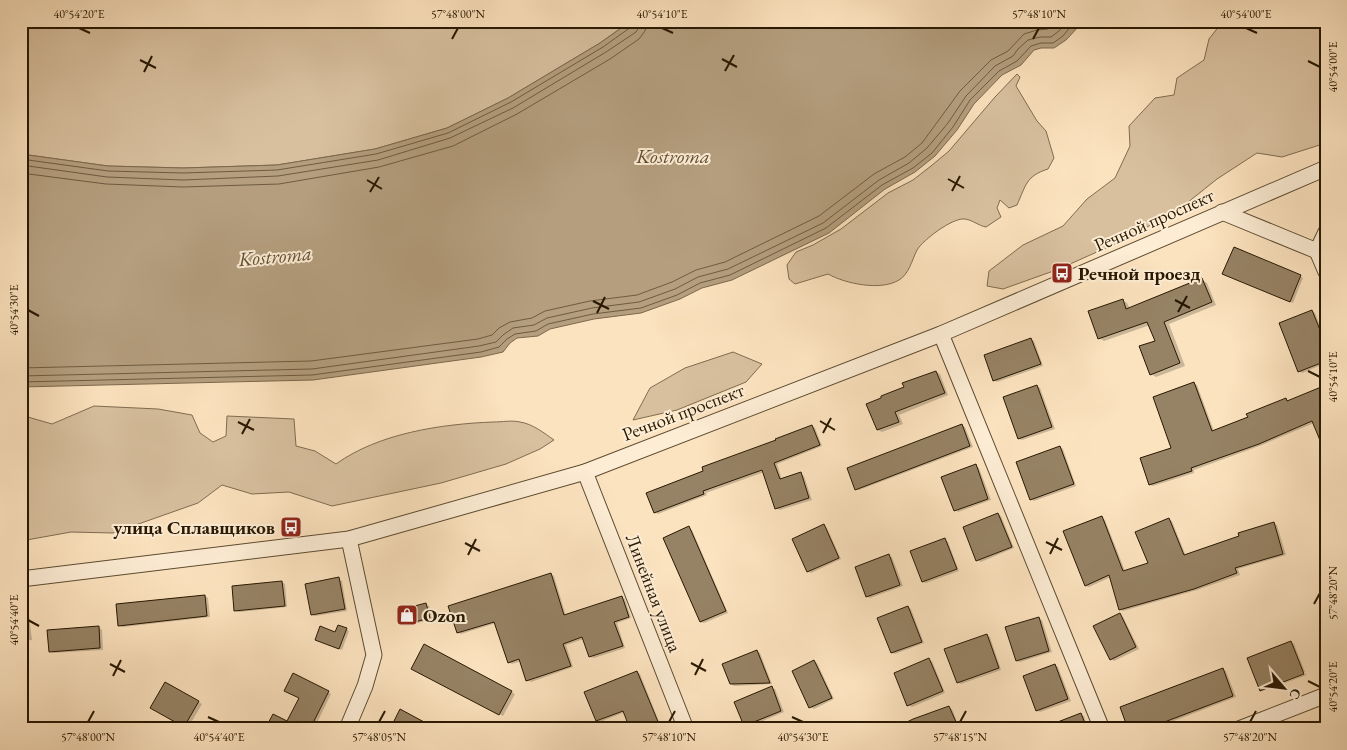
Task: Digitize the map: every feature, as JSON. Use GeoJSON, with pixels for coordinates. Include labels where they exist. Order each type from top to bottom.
{"type":"FeatureCollection","features":[{"type":"Feature","properties":{"kind":"street","name":"Речной проспект"},"geometry":{"type":"LineString","coordinates":[[21,579],[349,539],[585,472],[941,334],[1326,168]]}},
{"type":"Feature","properties":{"kind":"street"},"geometry":{"type":"LineString","coordinates":[[1222,212],[1318,251]]}},
{"type":"Feature","properties":{"kind":"street"},"geometry":{"type":"LineString","coordinates":[[1326,232],[1318,251],[1326,272]]}},
{"type":"Feature","properties":{"kind":"street"},"geometry":{"type":"LineString","coordinates":[[941,334],[1102,729]]}},
{"type":"Feature","properties":{"kind":"street","name":"Линейная улица"},"geometry":{"type":"LineString","coordinates":[[585,472],[686,729]]}},
{"type":"Feature","properties":{"kind":"street"},"geometry":{"type":"LineString","coordinates":[[347,729],[365,686],[374,656],[349,539]]}},
{"type":"Feature","properties":{"kind":"street"},"geometry":{"type":"LineString","coordinates":[[1239,729],[1326,695]]}},
{"type":"Feature","properties":{"kind":"shaded area"},"geometry":{"type":"Polygon","coordinates":[[[21,21],[631,21],[600,43],[508,98],[447,128],[375,149],[277,165],[183,168],[108,166],[21,154],[21,21]]]}},
{"type":"Feature","properties":{"kind":"shaded area"},"geometry":{"type":"Polygon","coordinates":[[[1223,21],[1326,21],[1326,143],[1282,157],[1257,153],[1217,179],[1182,207],[1128,238],[1059,269],[1003,289],[987,286],[989,271],[1023,245],[1063,226],[1087,199],[1115,178],[1130,146],[1129,126],[1155,98],[1174,95],[1177,78],[1204,60],[1209,39],[1223,21]]]}},
{"type":"Feature","properties":{"kind":"shaded area"},"geometry":{"type":"Polygon","coordinates":[[[1017,74],[1020,77],[1016,86],[1037,121],[1046,131],[1054,158],[1048,169],[1031,178],[1017,205],[1009,208],[1000,200],[997,208],[1001,217],[986,227],[964,219],[945,226],[920,246],[905,274],[899,280],[892,283],[873,286],[863,285],[844,281],[828,274],[795,284],[789,279],[787,265],[796,252],[813,245],[841,229],[888,193],[913,180],[931,166],[949,151],[1017,74]]]}},
{"type":"Feature","properties":{"kind":"shaded area"},"geometry":{"type":"Polygon","coordinates":[[[733,352],[762,364],[746,382],[677,410],[633,420],[650,388],[685,368],[733,352]]]}},
{"type":"Feature","properties":{"kind":"shaded area"},"geometry":{"type":"Polygon","coordinates":[[[94,406],[158,409],[192,415],[200,433],[213,442],[226,436],[227,416],[294,419],[296,446],[315,451],[336,464],[353,453],[391,438],[412,432],[453,425],[517,421],[534,427],[554,440],[540,449],[506,464],[441,483],[332,506],[289,492],[252,494],[222,485],[198,503],[113,533],[71,532],[21,541],[21,415],[52,424],[94,406]]]}},
{"type":"Feature","properties":{"kind":"water","name":"Kostroma"},"geometry":{"type":"Polygon","coordinates":[[[631,21],[1081,21],[1079,26],[1066,40],[1054,48],[1034,50],[1021,65],[1002,75],[974,104],[957,130],[935,156],[915,172],[885,189],[829,233],[732,280],[702,288],[680,299],[641,313],[594,319],[550,329],[538,336],[517,338],[503,352],[481,357],[313,380],[21,387],[21,154],[108,166],[183,168],[277,165],[375,149],[447,128],[508,98],[600,43],[631,21]]]}},
{"type":"Feature","properties":{"kind":"building"},"geometry":{"type":"Polygon","coordinates":[[[1234,247],[1301,275],[1290,302],[1222,274],[1234,247]]]}},
{"type":"Feature","properties":{"kind":"building"},"geometry":{"type":"Polygon","coordinates":[[[1202,278],[1212,302],[1164,322],[1180,363],[1150,375],[1139,346],[1155,341],[1147,322],[1098,339],[1088,311],[1123,299],[1126,309],[1202,278]]]}},
{"type":"Feature","properties":{"kind":"building"},"geometry":{"type":"Polygon","coordinates":[[[1312,310],[1326,345],[1326,361],[1298,372],[1279,323],[1312,310]]]}},
{"type":"Feature","properties":{"kind":"building"},"geometry":{"type":"Polygon","coordinates":[[[1031,338],[1041,364],[993,381],[984,355],[1031,338]]]}},
{"type":"Feature","properties":{"kind":"building"},"geometry":{"type":"Polygon","coordinates":[[[936,371],[945,393],[895,412],[899,422],[877,430],[866,404],[904,387],[902,383],[936,371]]]}},
{"type":"Feature","properties":{"kind":"building"},"geometry":{"type":"Polygon","coordinates":[[[1194,382],[1212,431],[1248,417],[1246,414],[1286,398],[1287,401],[1326,385],[1326,455],[1312,421],[1259,444],[1191,468],[1192,471],[1149,485],[1140,458],[1171,448],[1153,397],[1194,382]]]}},
{"type":"Feature","properties":{"kind":"building"},"geometry":{"type":"Polygon","coordinates":[[[1037,385],[1052,427],[1018,439],[1003,397],[1037,385]]]}},
{"type":"Feature","properties":{"kind":"building"},"geometry":{"type":"Polygon","coordinates":[[[962,424],[970,446],[855,490],[847,468],[962,424]]]}},
{"type":"Feature","properties":{"kind":"building"},"geometry":{"type":"Polygon","coordinates":[[[812,425],[820,445],[774,463],[780,479],[801,472],[809,498],[775,509],[762,470],[703,491],[704,494],[654,513],[646,493],[703,471],[702,467],[812,425]]]}},
{"type":"Feature","properties":{"kind":"building"},"geometry":{"type":"Polygon","coordinates":[[[1060,446],[1074,484],[1030,500],[1016,462],[1060,446]]]}},
{"type":"Feature","properties":{"kind":"building"},"geometry":{"type":"Polygon","coordinates":[[[976,464],[988,499],[954,511],[941,477],[976,464]]]}},
{"type":"Feature","properties":{"kind":"building"},"geometry":{"type":"Polygon","coordinates":[[[998,513],[1012,547],[976,561],[963,527],[998,513]]]}},
{"type":"Feature","properties":{"kind":"building"},"geometry":{"type":"Polygon","coordinates":[[[1102,516],[1123,571],[1148,563],[1135,532],[1169,518],[1184,555],[1239,536],[1238,533],[1274,522],[1283,554],[1235,568],[1237,573],[1194,589],[1119,610],[1109,575],[1085,586],[1063,531],[1102,516]]]}},
{"type":"Feature","properties":{"kind":"building"},"geometry":{"type":"Polygon","coordinates":[[[824,524],[839,558],[807,572],[792,539],[824,524]]]}},
{"type":"Feature","properties":{"kind":"building"},"geometry":{"type":"Polygon","coordinates":[[[689,526],[726,611],[700,622],[663,538],[689,526]]]}},
{"type":"Feature","properties":{"kind":"building"},"geometry":{"type":"Polygon","coordinates":[[[945,538],[957,569],[922,582],[910,551],[945,538]]]}},
{"type":"Feature","properties":{"kind":"building"},"geometry":{"type":"Polygon","coordinates":[[[889,554],[900,585],[866,597],[855,567],[889,554]]]}},
{"type":"Feature","properties":{"kind":"building"},"geometry":{"type":"Polygon","coordinates":[[[551,573],[564,615],[622,596],[629,617],[614,622],[623,646],[589,657],[582,637],[563,644],[571,666],[526,681],[519,659],[508,663],[494,622],[457,633],[448,606],[551,573]]]}},
{"type":"Feature","properties":{"kind":"building"},"geometry":{"type":"Polygon","coordinates":[[[339,577],[345,609],[311,615],[305,584],[339,577]]]}},
{"type":"Feature","properties":{"kind":"building"},"geometry":{"type":"Polygon","coordinates":[[[282,581],[285,606],[234,611],[232,586],[282,581]]]}},
{"type":"Feature","properties":{"kind":"building"},"geometry":{"type":"Polygon","coordinates":[[[205,595],[207,616],[118,626],[116,604],[205,595]]]}},
{"type":"Feature","properties":{"kind":"building"},"geometry":{"type":"Polygon","coordinates":[[[426,603],[430,618],[403,625],[399,610],[426,603]]]}},
{"type":"Feature","properties":{"kind":"building"},"geometry":{"type":"Polygon","coordinates":[[[908,606],[922,642],[891,653],[877,618],[908,606]]]}},
{"type":"Feature","properties":{"kind":"building"},"geometry":{"type":"Polygon","coordinates":[[[1120,613],[1136,647],[1110,660],[1093,626],[1120,613]]]}},
{"type":"Feature","properties":{"kind":"building"},"geometry":{"type":"Polygon","coordinates":[[[1039,617],[1049,651],[1016,661],[1005,627],[1039,617]]]}},
{"type":"Feature","properties":{"kind":"building"},"geometry":{"type":"Polygon","coordinates":[[[338,625],[347,628],[339,649],[315,640],[320,626],[335,632],[338,625]]]}},
{"type":"Feature","properties":{"kind":"building"},"geometry":{"type":"Polygon","coordinates":[[[99,626],[100,648],[49,652],[47,630],[99,626]]]}},
{"type":"Feature","properties":{"kind":"building"},"geometry":{"type":"Polygon","coordinates":[[[987,634],[999,668],[957,683],[944,649],[987,634]]]}},
{"type":"Feature","properties":{"kind":"building"},"geometry":{"type":"Polygon","coordinates":[[[1291,641],[1304,674],[1260,691],[1247,658],[1291,641]]]}},
{"type":"Feature","properties":{"kind":"building"},"geometry":{"type":"Polygon","coordinates":[[[424,644],[512,691],[499,715],[411,669],[424,644]]]}},
{"type":"Feature","properties":{"kind":"building"},"geometry":{"type":"Polygon","coordinates":[[[757,650],[770,683],[730,684],[722,664],[757,650]]]}},
{"type":"Feature","properties":{"kind":"building"},"geometry":{"type":"Polygon","coordinates":[[[929,658],[943,691],[907,706],[894,673],[929,658]]]}},
{"type":"Feature","properties":{"kind":"building"},"geometry":{"type":"Polygon","coordinates":[[[814,660],[832,698],[809,708],[792,671],[814,660]]]}},
{"type":"Feature","properties":{"kind":"building"},"geometry":{"type":"Polygon","coordinates":[[[1055,664],[1068,699],[1036,711],[1023,676],[1055,664]]]}},
{"type":"Feature","properties":{"kind":"building"},"geometry":{"type":"Polygon","coordinates":[[[1223,668],[1233,696],[1146,729],[1128,729],[1120,707],[1223,668]]]}},
{"type":"Feature","properties":{"kind":"building"},"geometry":{"type":"Polygon","coordinates":[[[637,671],[661,729],[630,729],[623,711],[596,721],[584,692],[637,671]]]}},
{"type":"Feature","properties":{"kind":"building"},"geometry":{"type":"Polygon","coordinates":[[[293,673],[329,691],[310,729],[265,729],[273,714],[287,721],[299,698],[284,691],[293,673]]]}},
{"type":"Feature","properties":{"kind":"building"},"geometry":{"type":"Polygon","coordinates":[[[165,682],[199,701],[184,727],[150,708],[165,682]]]}},
{"type":"Feature","properties":{"kind":"building"},"geometry":{"type":"Polygon","coordinates":[[[772,686],[781,711],[744,726],[734,702],[772,686]]]}},
{"type":"Feature","properties":{"kind":"building"},"geometry":{"type":"Polygon","coordinates":[[[949,706],[959,729],[893,729],[913,719],[949,706]]]}},
{"type":"Feature","properties":{"kind":"building"},"geometry":{"type":"Polygon","coordinates":[[[400,709],[437,729],[390,729],[400,709]]]}},
{"type":"Feature","properties":{"kind":"building"},"geometry":{"type":"Polygon","coordinates":[[[1081,713],[1087,729],[1042,729],[1042,728],[1081,713]]]}},
{"type":"Feature","properties":{"kind":"place","name":"Речной проезд"},"geometry":{"type":"Point","coordinates":[1062,273]}},
{"type":"Feature","properties":{"kind":"place","name":"улица Сплавщиков"},"geometry":{"type":"Point","coordinates":[291,527]}},
{"type":"Feature","properties":{"kind":"place","name":"Ozon"},"geometry":{"type":"Point","coordinates":[407,615]}}]}
